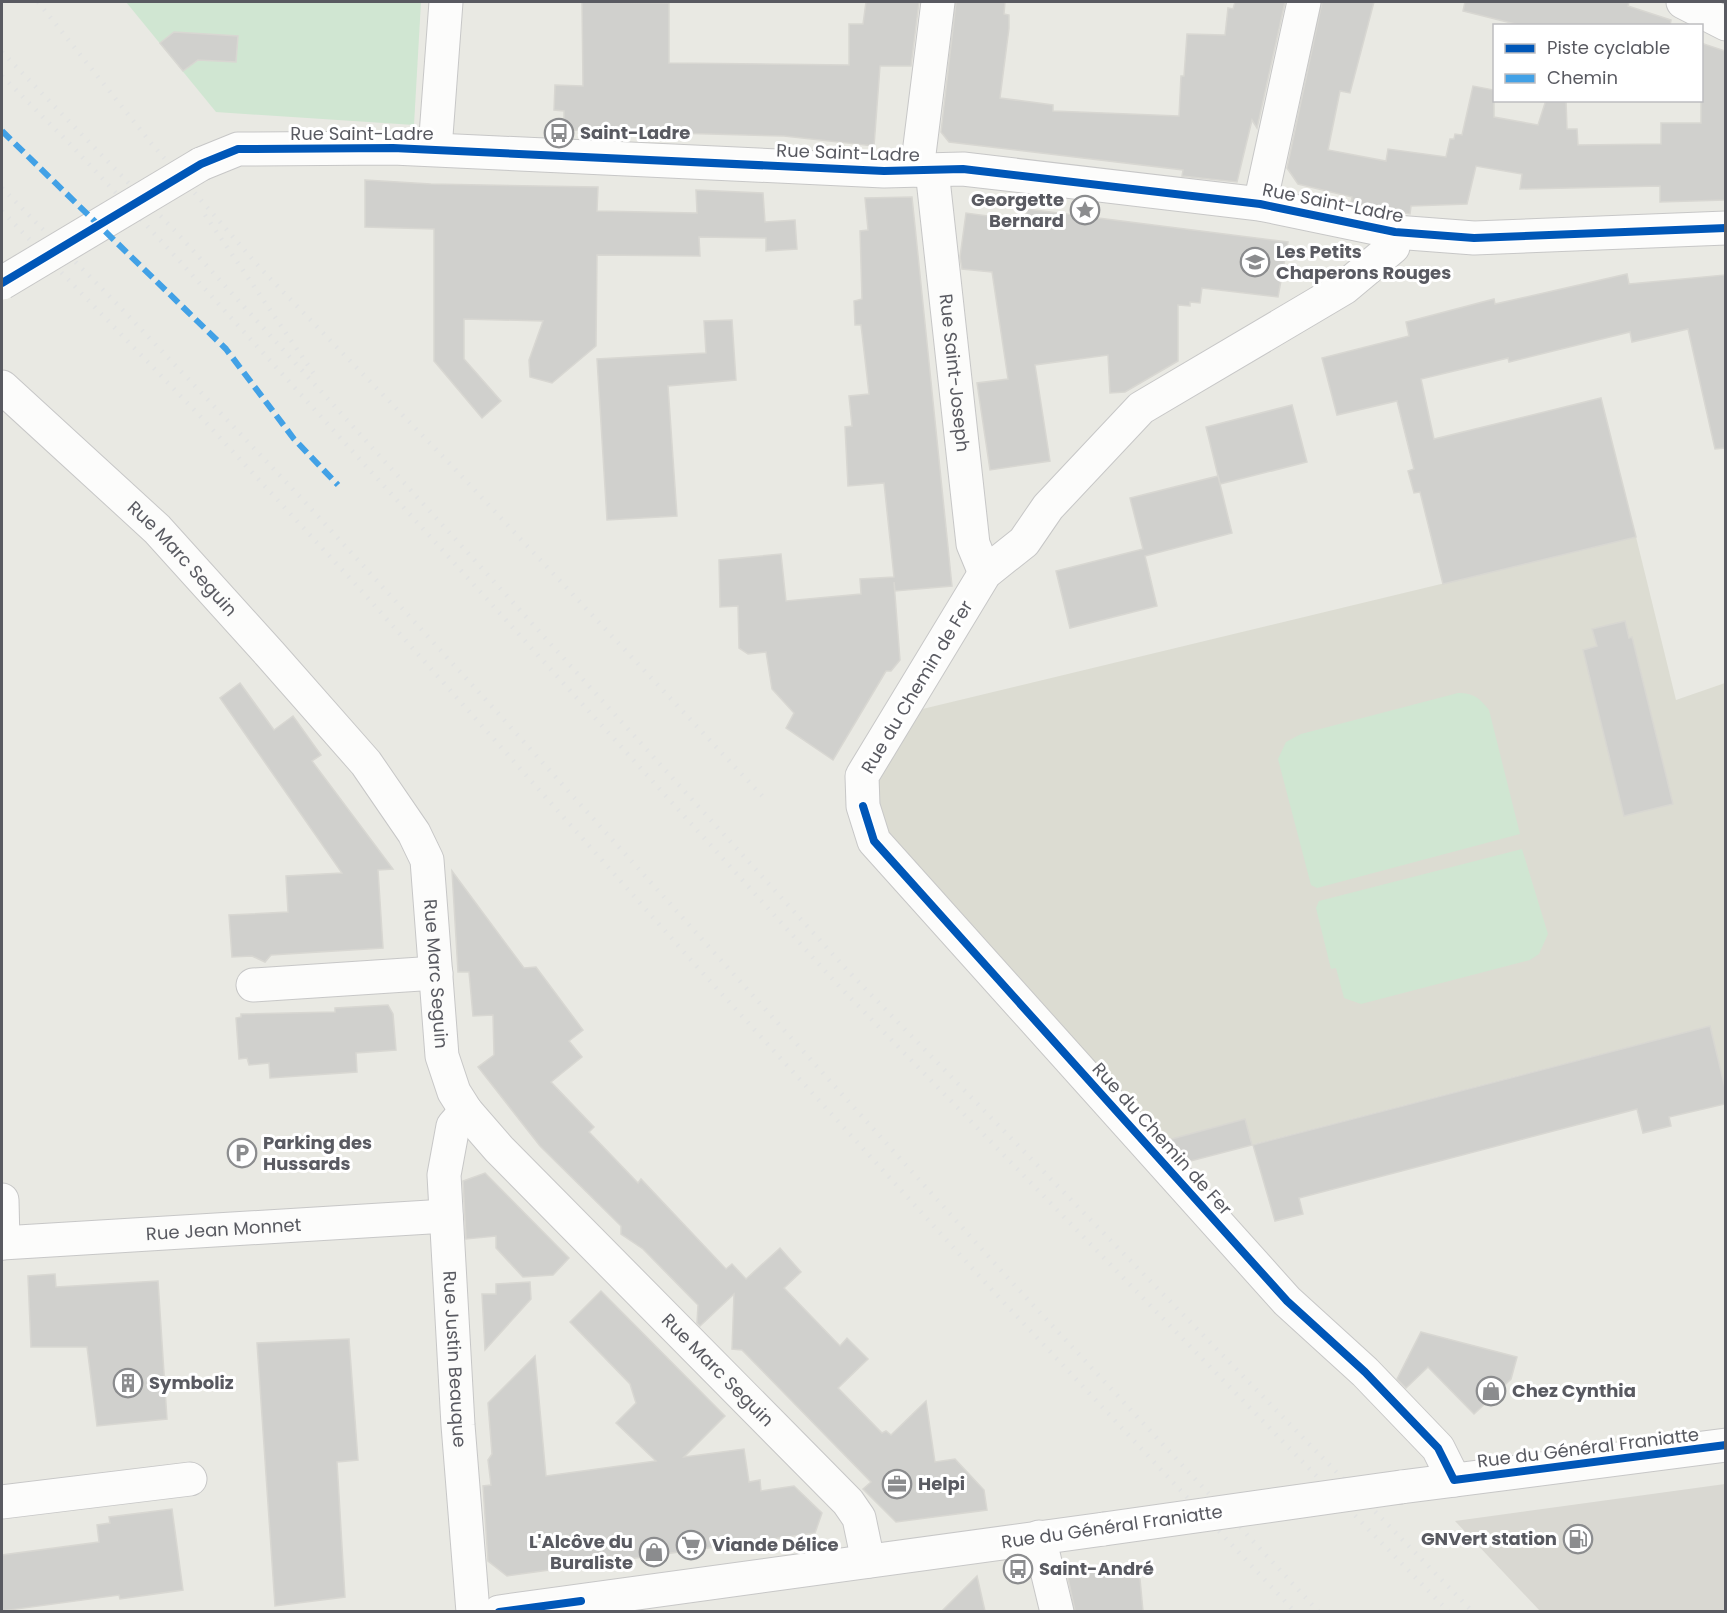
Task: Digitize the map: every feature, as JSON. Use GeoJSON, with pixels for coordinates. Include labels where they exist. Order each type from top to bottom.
{"type":"FeatureCollection","features":[{"type":"Feature","properties":{"kind":"street"},"geometry":{"type":"LineString","coordinates":[[435,149],[446,2]]}},
{"type":"Feature","properties":{"kind":"street","name":"Rue Saint-Joseph"},"geometry":{"type":"LineString","coordinates":[[938,2],[925,170],[973,544],[984,573]]}},
{"type":"Feature","properties":{"kind":"street"},"geometry":{"type":"LineString","coordinates":[[1260,204],[1304,2]]}},
{"type":"Feature","properties":{"kind":"street"},"geometry":{"type":"LineString","coordinates":[[1683,2],[1725,24]]}},
{"type":"Feature","properties":{"kind":"street","name":"Rue Saint-Ladre"},"geometry":{"type":"LineString","coordinates":[[2,283],[201,164],[238,149],[435,149],[884,171],[963,169],[1260,204],[1395,232],[1474,238],[1725,228]]}},
{"type":"Feature","properties":{"kind":"street","name":"Rue du Chemin de Fer"},"geometry":{"type":"LineString","coordinates":[[1395,232],[1393,247],[1344,288],[1141,408],[1048,507],[1024,542],[984,573],[862,776],[863,806],[874,841],[1287,1301],[1365,1372],[1438,1448],[1454,1480]]}},
{"type":"Feature","properties":{"kind":"street","name":"Rue Marc Seguin"},"geometry":{"type":"LineString","coordinates":[[2,387],[158,529],[366,763],[414,833],[427,860],[442,1056],[454,1092],[466,1111],[499,1149],[848,1502],[859,1518],[868,1561]]}},
{"type":"Feature","properties":{"kind":"street"},"geometry":{"type":"LineString","coordinates":[[253,985],[436,973]]}},
{"type":"Feature","properties":{"kind":"street","name":"Rue Justin Beauque"},"geometry":{"type":"LineString","coordinates":[[466,1111],[453,1126],[447,1143],[444,1174],[458,1425],[473,1611]]}},
{"type":"Feature","properties":{"kind":"street"},"geometry":{"type":"LineString","coordinates":[[2,1200],[2,1243]]}},
{"type":"Feature","properties":{"kind":"street","name":"Rue Jean Monnet"},"geometry":{"type":"LineString","coordinates":[[2,1243],[446,1216]]}},
{"type":"Feature","properties":{"kind":"street","name":"Rue du Général Franiatte"},"geometry":{"type":"LineString","coordinates":[[499,1611],[582,1606],[868,1561],[1401,1487],[1725,1445]]}},
{"type":"Feature","properties":{"kind":"street"},"geometry":{"type":"LineString","coordinates":[[2,1502],[190,1479]]}},
{"type":"Feature","properties":{"kind":"street"},"geometry":{"type":"LineString","coordinates":[[1039,1537],[1057,1611]]}},
{"type":"Feature","properties":{"kind":"shaded area"},"geometry":{"type":"Polygon","coordinates":[[[1636,537],[1676,700],[1725,683],[1725,1088],[1709,1026],[1251,1145],[1245,1120],[1154,1144],[880,839],[871,776],[910,712],[1636,537]]]}},
{"type":"Feature","properties":{"kind":"shaded area"},"geometry":{"type":"Polygon","coordinates":[[[1725,1484],[1725,1611],[1540,1611],[1455,1521],[1725,1484]]]}},
{"type":"Feature","properties":{"kind":"green space"},"geometry":{"type":"Polygon","coordinates":[[[126,2],[421,2],[414,125],[216,112],[126,2]]]}},
{"type":"Feature","properties":{"kind":"green space"},"geometry":{"type":"Polygon","coordinates":[[[1458,693],[1476,697],[1489,710],[1520,834],[1317,888],[1311,885],[1278,759],[1286,742],[1301,734],[1458,693]]]}},
{"type":"Feature","properties":{"kind":"green space"},"geometry":{"type":"Polygon","coordinates":[[[1522,849],[1548,934],[1539,954],[1530,960],[1361,1004],[1344,998],[1336,968],[1331,969],[1316,908],[1319,901],[1522,849]]]}},
{"type":"Feature","properties":{"kind":"building"},"geometry":{"type":"Polygon","coordinates":[[[582,2],[669,3],[669,63],[849,65],[849,24],[863,24],[866,2],[919,2],[911,66],[880,66],[874,146],[784,136],[564,130],[564,111],[554,110],[555,85],[583,86],[582,2]]]}},
{"type":"Feature","properties":{"kind":"building"},"geometry":{"type":"Polygon","coordinates":[[[956,2],[1005,2],[1004,14],[1009,15],[1009,28],[1000,98],[1053,105],[1053,111],[1179,116],[1181,76],[1184,76],[1187,34],[1225,35],[1228,8],[1233,9],[1235,2],[1285,2],[1257,128],[1252,120],[1237,182],[1182,176],[1183,170],[949,142],[941,132],[956,2]]]}},
{"type":"Feature","properties":{"kind":"building"},"geometry":{"type":"Polygon","coordinates":[[[1322,2],[1374,2],[1350,93],[1340,91],[1328,150],[1386,161],[1388,149],[1446,157],[1450,139],[1454,139],[1455,134],[1462,135],[1473,86],[1493,90],[1494,117],[1538,125],[1545,102],[1566,102],[1567,129],[1577,129],[1578,145],[1661,144],[1661,123],[1701,123],[1703,44],[1725,51],[1725,200],[1660,202],[1660,186],[1520,189],[1522,174],[1476,166],[1467,204],[1411,206],[1410,214],[1351,204],[1352,197],[1298,184],[1287,168],[1322,2]]]}},
{"type":"Feature","properties":{"kind":"building"},"geometry":{"type":"Polygon","coordinates":[[[1465,2],[1629,2],[1628,6],[1671,20],[1670,24],[1515,24],[1463,11],[1465,2]]]}},
{"type":"Feature","properties":{"kind":"building"},"geometry":{"type":"Polygon","coordinates":[[[174,32],[238,36],[236,62],[198,60],[183,71],[160,43],[174,32]]]}},
{"type":"Feature","properties":{"kind":"building"},"geometry":{"type":"Polygon","coordinates":[[[365,180],[431,184],[598,187],[597,211],[697,213],[696,190],[763,193],[765,222],[795,220],[797,249],[766,251],[766,238],[699,237],[700,256],[597,255],[596,346],[552,383],[530,377],[529,360],[543,321],[464,319],[464,359],[501,401],[482,418],[434,361],[434,229],[365,227],[365,180]]]}},
{"type":"Feature","properties":{"kind":"building"},"geometry":{"type":"Polygon","coordinates":[[[912,197],[952,586],[895,591],[894,582],[900,660],[891,671],[886,671],[833,760],[786,728],[794,713],[772,689],[766,652],[748,654],[739,648],[738,606],[720,607],[719,560],[781,554],[786,601],[861,594],[860,579],[894,577],[884,483],[848,486],[845,427],[852,426],[849,396],[869,394],[861,325],[855,325],[854,301],[862,299],[860,231],[868,230],[865,198],[912,197]]]}},
{"type":"Feature","properties":{"kind":"building"},"geometry":{"type":"Polygon","coordinates":[[[1027,209],[1288,242],[1278,297],[1202,288],[1200,303],[1190,302],[1190,306],[1178,305],[1178,361],[1125,392],[1110,393],[1108,355],[1035,365],[1050,461],[990,470],[977,383],[1008,379],[992,272],[962,269],[960,257],[966,213],[1025,221],[1027,209]]]}},
{"type":"Feature","properties":{"kind":"building"},"geometry":{"type":"Polygon","coordinates":[[[1627,274],[1629,284],[1725,275],[1725,448],[1715,449],[1688,329],[1632,342],[1630,332],[1509,362],[1508,358],[1421,379],[1434,439],[1601,398],[1636,537],[1443,584],[1420,492],[1414,493],[1408,471],[1414,469],[1397,401],[1337,415],[1322,358],[1409,336],[1406,322],[1494,299],[1495,304],[1627,274]]]}},
{"type":"Feature","properties":{"kind":"building"},"geometry":{"type":"Polygon","coordinates":[[[732,320],[736,380],[668,386],[677,516],[607,520],[597,359],[706,353],[704,321],[732,320]]]}},
{"type":"Feature","properties":{"kind":"building"},"geometry":{"type":"Polygon","coordinates":[[[1292,405],[1307,462],[1220,484],[1206,427],[1292,405]]]}},
{"type":"Feature","properties":{"kind":"building"},"geometry":{"type":"Polygon","coordinates":[[[1218,476],[1232,533],[1145,556],[1157,606],[1070,628],[1056,571],[1143,549],[1130,498],[1218,476]]]}},
{"type":"Feature","properties":{"kind":"building"},"geometry":{"type":"Polygon","coordinates":[[[1625,621],[1629,638],[1632,637],[1673,804],[1624,816],[1583,650],[1597,646],[1592,629],[1625,621]]]}},
{"type":"Feature","properties":{"kind":"building"},"geometry":{"type":"Polygon","coordinates":[[[240,683],[274,730],[293,716],[321,755],[312,761],[393,869],[378,870],[383,948],[271,955],[265,962],[252,956],[232,957],[229,915],[288,912],[286,876],[342,873],[220,698],[240,683]]]}},
{"type":"Feature","properties":{"kind":"building"},"geometry":{"type":"Polygon","coordinates":[[[452,871],[524,968],[536,967],[583,1030],[569,1041],[582,1057],[551,1082],[594,1127],[589,1132],[638,1183],[641,1179],[726,1269],[732,1264],[746,1279],[780,1248],[801,1272],[784,1288],[840,1346],[847,1338],[868,1359],[838,1388],[882,1433],[886,1431],[891,1435],[926,1401],[935,1462],[955,1459],[984,1490],[987,1510],[896,1522],[863,1489],[871,1482],[742,1350],[732,1349],[734,1294],[700,1326],[697,1323],[698,1305],[643,1249],[621,1234],[621,1226],[540,1146],[478,1067],[494,1055],[493,1015],[473,1016],[469,972],[458,972],[452,871]]]}},
{"type":"Feature","properties":{"kind":"building"},"geometry":{"type":"Polygon","coordinates":[[[388,1005],[393,1014],[396,1050],[356,1053],[357,1072],[270,1078],[269,1063],[249,1065],[247,1058],[239,1059],[236,1018],[241,1017],[241,1014],[335,1012],[335,1008],[388,1005]]]}},
{"type":"Feature","properties":{"kind":"building"},"geometry":{"type":"Polygon","coordinates":[[[1710,1026],[1725,1088],[1725,1104],[1669,1117],[1671,1126],[1643,1133],[1637,1109],[1299,1198],[1303,1214],[1275,1221],[1253,1145],[1710,1026]]]}},
{"type":"Feature","properties":{"kind":"building"},"geometry":{"type":"Polygon","coordinates":[[[1245,1119],[1252,1145],[1187,1162],[1168,1140],[1245,1119]]]}},
{"type":"Feature","properties":{"kind":"building"},"geometry":{"type":"Polygon","coordinates":[[[485,1173],[569,1258],[553,1275],[523,1277],[496,1248],[496,1236],[466,1239],[463,1181],[485,1173]]]}},
{"type":"Feature","properties":{"kind":"building","name":"Symboliz"},"geometry":{"type":"Polygon","coordinates":[[[55,1274],[56,1287],[158,1281],[167,1419],[97,1426],[87,1347],[31,1347],[28,1276],[55,1274]]]}},
{"type":"Feature","properties":{"kind":"building"},"geometry":{"type":"Polygon","coordinates":[[[530,1282],[531,1299],[485,1350],[482,1294],[496,1294],[496,1284],[530,1282]]]}},
{"type":"Feature","properties":{"kind":"building"},"geometry":{"type":"Polygon","coordinates":[[[601,1291],[725,1416],[684,1457],[744,1449],[749,1482],[760,1480],[761,1491],[794,1486],[822,1513],[815,1533],[507,1576],[488,1561],[483,1486],[491,1485],[488,1460],[492,1454],[488,1403],[535,1356],[546,1476],[656,1461],[616,1423],[636,1403],[630,1384],[570,1322],[601,1291]]]}},
{"type":"Feature","properties":{"kind":"building"},"geometry":{"type":"Polygon","coordinates":[[[1421,1332],[1517,1357],[1511,1379],[1474,1414],[1428,1367],[1406,1388],[1397,1379],[1421,1332]]]}},
{"type":"Feature","properties":{"kind":"building"},"geometry":{"type":"Polygon","coordinates":[[[349,1339],[358,1460],[337,1462],[345,1597],[275,1606],[257,1343],[349,1339]]]}},
{"type":"Feature","properties":{"kind":"building"},"geometry":{"type":"Polygon","coordinates":[[[172,1509],[183,1590],[120,1599],[119,1595],[2,1611],[2,1555],[99,1542],[97,1525],[110,1523],[109,1517],[172,1509]]]}},
{"type":"Feature","properties":{"kind":"building"},"geometry":{"type":"Polygon","coordinates":[[[1126,1566],[1140,1579],[1143,1611],[1075,1611],[1067,1573],[1126,1566]]]}},
{"type":"Feature","properties":{"kind":"building"},"geometry":{"type":"Polygon","coordinates":[[[977,1576],[985,1611],[942,1611],[977,1576]]]}},
{"type":"Feature","properties":{"kind":"railway"},"geometry":{"type":"LineString","coordinates":[[38,2],[151,143],[261,269],[453,467],[766,800]]}},
{"type":"Feature","properties":{"kind":"railway"},"geometry":{"type":"LineString","coordinates":[[2,52],[177,233],[848,971],[1473,1612]]}},
{"type":"Feature","properties":{"kind":"railway"},"geometry":{"type":"LineString","coordinates":[[2,76],[164,244],[836,983],[1449,1612]]}},
{"type":"Feature","properties":{"kind":"railway"},"geometry":{"type":"LineString","coordinates":[[2,188],[119,306],[304,501],[1007,1277],[1319,1612]]}},
{"type":"Feature","properties":{"kind":"railway"},"geometry":{"type":"LineString","coordinates":[[2,211],[199,415],[358,587],[699,969],[994,1292],[1295,1612]]}},
{"type":"Feature","properties":{"kind":"railway"},"geometry":{"type":"LineString","coordinates":[[205,215],[314,374]]}},
{"type":"Feature","properties":{"kind":"marked path"},"geometry":{"type":"LineString","coordinates":[[2,131],[226,349],[294,439],[338,485]]}},
{"type":"Feature","properties":{"kind":"cycle path"},"geometry":{"type":"LineString","coordinates":[[2,283],[201,164],[238,149],[393,148],[884,171],[963,169],[1260,204],[1395,232],[1474,238],[1726,228]]}},
{"type":"Feature","properties":{"kind":"cycle path"},"geometry":{"type":"LineString","coordinates":[[863,806],[874,841],[1287,1301],[1365,1372],[1438,1448],[1454,1480],[1726,1445]]}},
{"type":"Feature","properties":{"kind":"cycle path"},"geometry":{"type":"LineString","coordinates":[[499,1612],[581,1601]]}},
{"type":"Feature","properties":{"kind":"place","name":"Saint-Ladre"},"geometry":{"type":"Point","coordinates":[559,133]}},
{"type":"Feature","properties":{"kind":"place","name":"Georgette Bernard"},"geometry":{"type":"Point","coordinates":[1085,210]}},
{"type":"Feature","properties":{"kind":"place","name":"Les Petits Chaperons Rouges"},"geometry":{"type":"Point","coordinates":[1255,262]}},
{"type":"Feature","properties":{"kind":"place","name":"Parking des Hussards"},"geometry":{"type":"Point","coordinates":[242,1153]}},
{"type":"Feature","properties":{"kind":"place","name":"Symboliz"},"geometry":{"type":"Point","coordinates":[128,1383]}},
{"type":"Feature","properties":{"kind":"place","name":"Chez Cynthia"},"geometry":{"type":"Point","coordinates":[1491,1391]}},
{"type":"Feature","properties":{"kind":"place","name":"Helpi"},"geometry":{"type":"Point","coordinates":[897,1484]}},
{"type":"Feature","properties":{"kind":"place","name":"GNVert station"},"geometry":{"type":"Point","coordinates":[1578,1539]}},
{"type":"Feature","properties":{"kind":"place","name":"Viande Délice"},"geometry":{"type":"Point","coordinates":[691,1545]}},
{"type":"Feature","properties":{"kind":"place","name":"L'Alcôve du Buraliste"},"geometry":{"type":"Point","coordinates":[654,1552]}},
{"type":"Feature","properties":{"kind":"place","name":"Saint-André"},"geometry":{"type":"Point","coordinates":[1018,1569]}}]}
